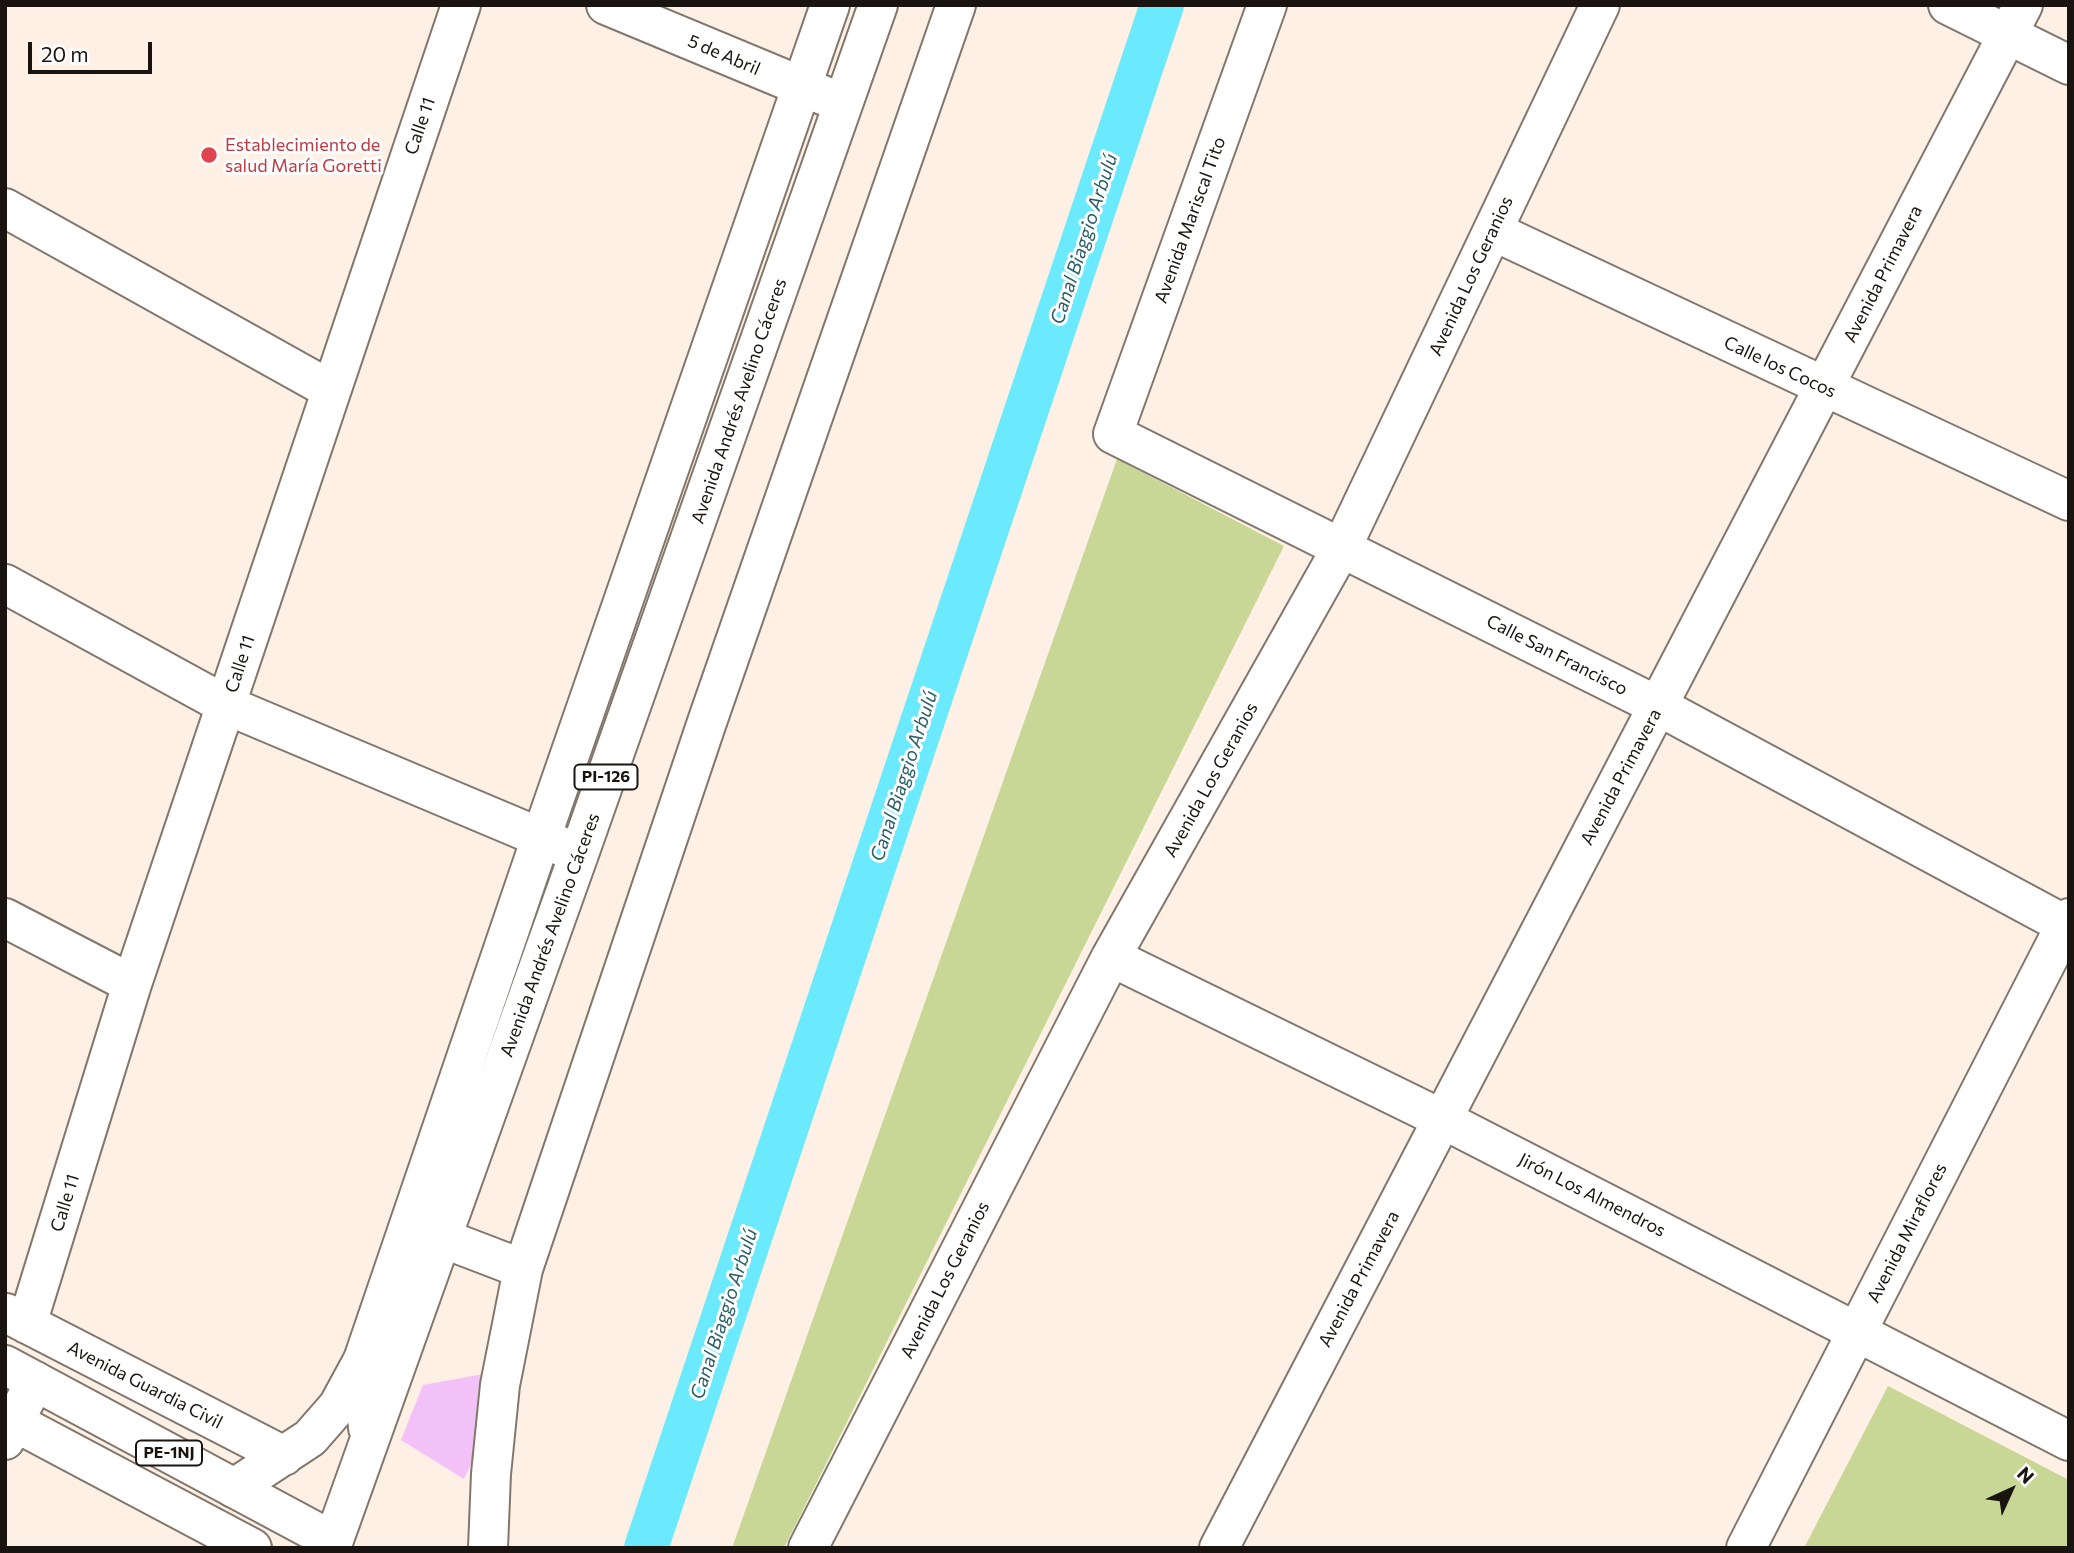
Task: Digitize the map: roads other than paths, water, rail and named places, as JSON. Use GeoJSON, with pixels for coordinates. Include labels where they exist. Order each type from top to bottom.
{"type":"FeatureCollection","features":[{"type":"Feature","properties":{"kind":"main road","name":"Calle 11"},"geometry":{"type":"LineString","coordinates":[[16,1319],[132,984],[461,5]]}},
{"type":"Feature","properties":{"kind":"main road","name":"5 de Abril"},"geometry":{"type":"LineString","coordinates":[[606,5],[843,104]]}},
{"type":"Feature","properties":{"kind":"main road"},"geometry":{"type":"LineString","coordinates":[[234,1488],[310,1438],[338,1406],[363,1360],[830,5]]}},
{"type":"Feature","properties":{"kind":"main road","name":"Avenida Andrés Avelino Cáceres"},"geometry":{"type":"LineString","coordinates":[[336,1546],[369,1443],[878,5]]}},
{"type":"Feature","properties":{"kind":"main road"},"geometry":{"type":"LineString","coordinates":[[488,1548],[491,1474],[500,1385],[523,1269],[707,722],[957,5]]}},
{"type":"Feature","properties":{"kind":"main road","name":"Avenida Mariscal Tito"},"geometry":{"type":"LineString","coordinates":[[1113,434],[1267,5]]}},
{"type":"Feature","properties":{"kind":"main road","name":"Avenida Los Geranios"},"geometry":{"type":"LineString","coordinates":[[808,1548],[1111,957],[1342,547],[1600,5]]}},
{"type":"Feature","properties":{"kind":"main road"},"geometry":{"type":"LineString","coordinates":[[1948,5],[2015,20],[2069,65]]}},
{"type":"Feature","properties":{"kind":"main road","name":"Avenida Primavera"},"geometry":{"type":"LineString","coordinates":[[1219,1548],[2015,20]]}},
{"type":"Feature","properties":{"kind":"main road"},"geometry":{"type":"LineString","coordinates":[[5,208],[331,390]]}},
{"type":"Feature","properties":{"kind":"main road","name":"Calle los Cocos"},"geometry":{"type":"LineString","coordinates":[[1493,231],[2069,501]]}},
{"type":"Feature","properties":{"kind":"main road","name":"Calle San Francisco"},"geometry":{"type":"LineString","coordinates":[[1113,434],[1658,706],[2067,923]]}},
{"type":"Feature","properties":{"kind":"main road"},"geometry":{"type":"LineString","coordinates":[[5,584],[226,705],[579,854]]}},
{"type":"Feature","properties":{"kind":"main road"},"geometry":{"type":"LineString","coordinates":[[5,918],[132,984]]}},
{"type":"Feature","properties":{"kind":"main road","name":"Avenida Miraflores"},"geometry":{"type":"LineString","coordinates":[[1746,1548],[2067,923]]}},
{"type":"Feature","properties":{"kind":"main road","name":"Jirón Los Almendros"},"geometry":{"type":"LineString","coordinates":[[1111,957],[1442,1119],[2069,1441]]}},
{"type":"Feature","properties":{"kind":"main road"},"geometry":{"type":"LineString","coordinates":[[442,1238],[523,1269]]}},
{"type":"Feature","properties":{"kind":"main road","name":"Avenida Guardia Civil"},"geometry":{"type":"LineString","coordinates":[[16,1319],[284,1456]]}},
{"type":"Feature","properties":{"kind":"main road"},"geometry":{"type":"LineString","coordinates":[[363,1360],[369,1443]]}},
{"type":"Feature","properties":{"kind":"main road"},"geometry":{"type":"LineString","coordinates":[[8,1427],[20,1373]]}},
{"type":"Feature","properties":{"kind":"main road","name":"PE-1NJ"},"geometry":{"type":"LineString","coordinates":[[20,1373],[336,1546]]}},
{"type":"Feature","properties":{"kind":"main road","name":"PE-1NJ"},"geometry":{"type":"LineString","coordinates":[[8,1427],[252,1548]]}},
{"type":"Feature","properties":{"kind":"waterway","name":"Canal Biaggio Arbulú"},"geometry":{"type":"LineString","coordinates":[[646,1548],[1162,5]]}},
{"type":"Feature","properties":{"kind":"place","name":"Establecimiento de salud María Goretti"},"geometry":{"type":"Point","coordinates":[209,155]}}]}
